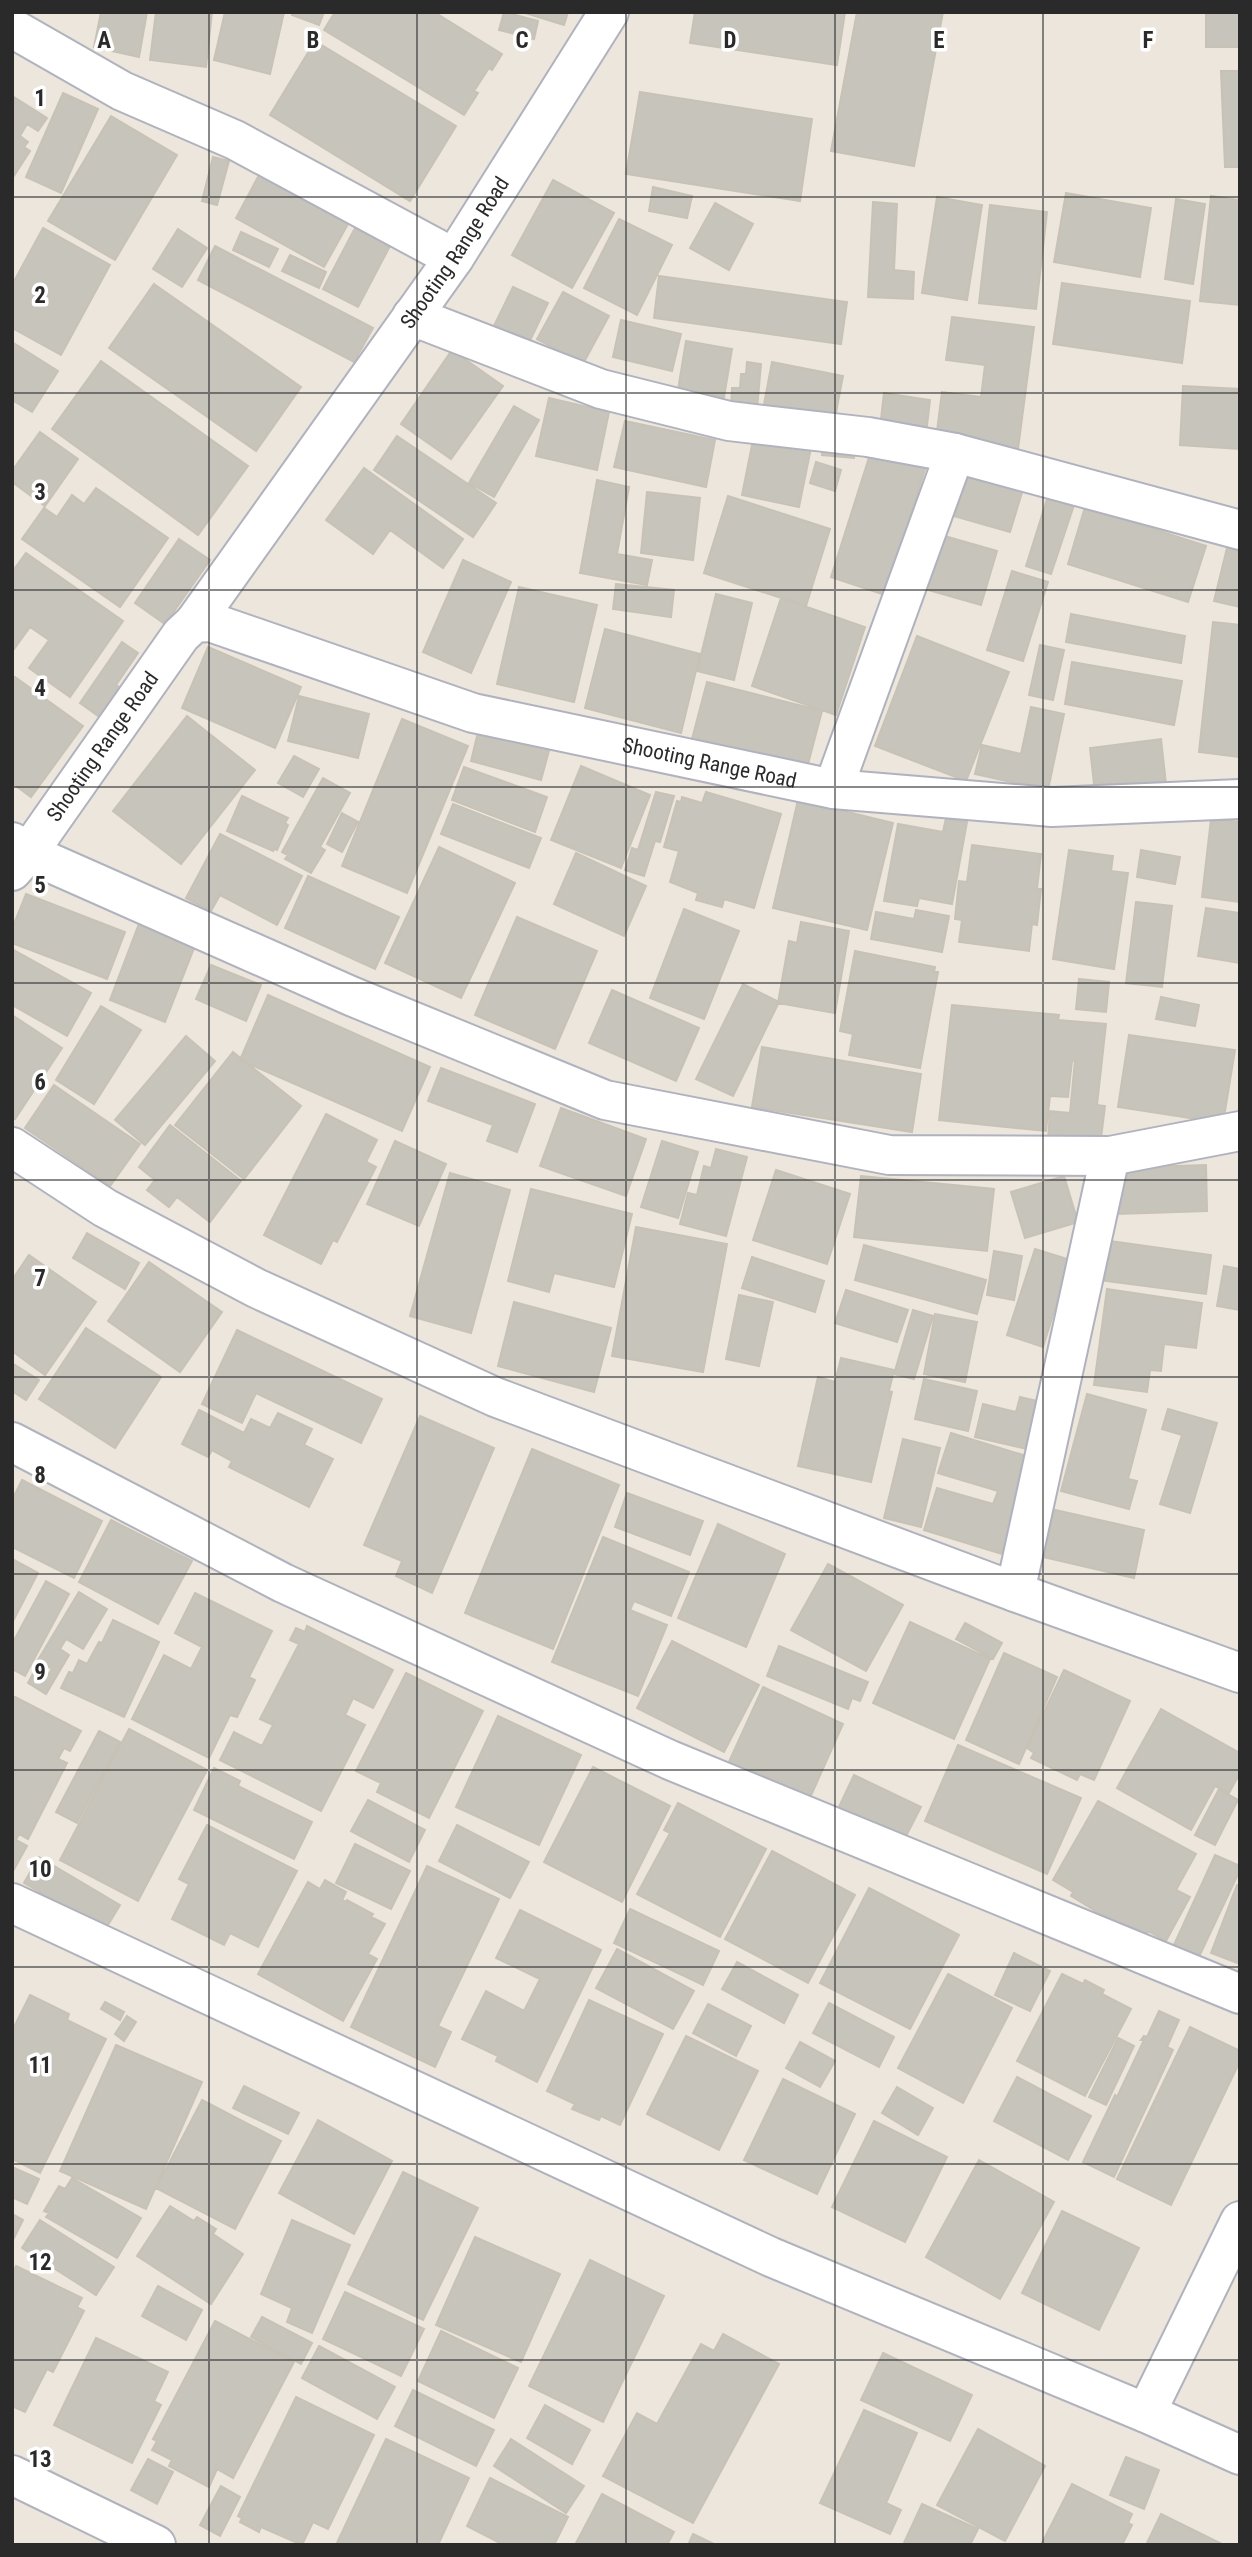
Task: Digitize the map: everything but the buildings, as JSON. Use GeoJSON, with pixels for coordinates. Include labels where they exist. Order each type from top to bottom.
{"type":"FeatureCollection","features":[{"type":"Feature","properties":{"kind":"street","name":"Shooting Range Road"},"geometry":{"type":"LineString","coordinates":[[17,855],[181,635],[194,623],[454,257],[609,12]]}},
{"type":"Feature","properties":{"kind":"street"},"geometry":{"type":"LineString","coordinates":[[12,28],[122,91],[235,140],[454,257]]}},
{"type":"Feature","properties":{"kind":"street"},"geometry":{"type":"LineString","coordinates":[[412,316],[601,389],[729,421],[868,437],[956,453],[1240,530]]}},
{"type":"Feature","properties":{"kind":"street"},"geometry":{"type":"LineString","coordinates":[[833,789],[956,453]]}},
{"type":"Feature","properties":{"kind":"street","name":"Shooting Range Road"},"geometry":{"type":"LineString","coordinates":[[194,623],[210,622],[473,713],[833,789],[1052,807],[1240,799]]}},
{"type":"Feature","properties":{"kind":"street"},"geometry":{"type":"LineString","coordinates":[[17,855],[605,1100],[889,1155],[1110,1156],[1240,1131]]}},
{"type":"Feature","properties":{"kind":"street"},"geometry":{"type":"LineString","coordinates":[[12,1147],[105,1208],[257,1288],[495,1397],[1240,1673]]}},
{"type":"Feature","properties":{"kind":"street"},"geometry":{"type":"LineString","coordinates":[[1016,1592],[1110,1156]]}},
{"type":"Feature","properties":{"kind":"street"},"geometry":{"type":"LineString","coordinates":[[12,1442],[283,1583],[670,1760],[1240,1994]]}},
{"type":"Feature","properties":{"kind":"street"},"geometry":{"type":"LineString","coordinates":[[12,1903],[771,2257],[1146,2413],[1240,2455]]}},
{"type":"Feature","properties":{"kind":"street"},"geometry":{"type":"LineString","coordinates":[[1146,2413],[1240,2221]]}},
{"type":"Feature","properties":{"kind":"street"},"geometry":{"type":"LineString","coordinates":[[12,2475],[156,2545]]}}]}
